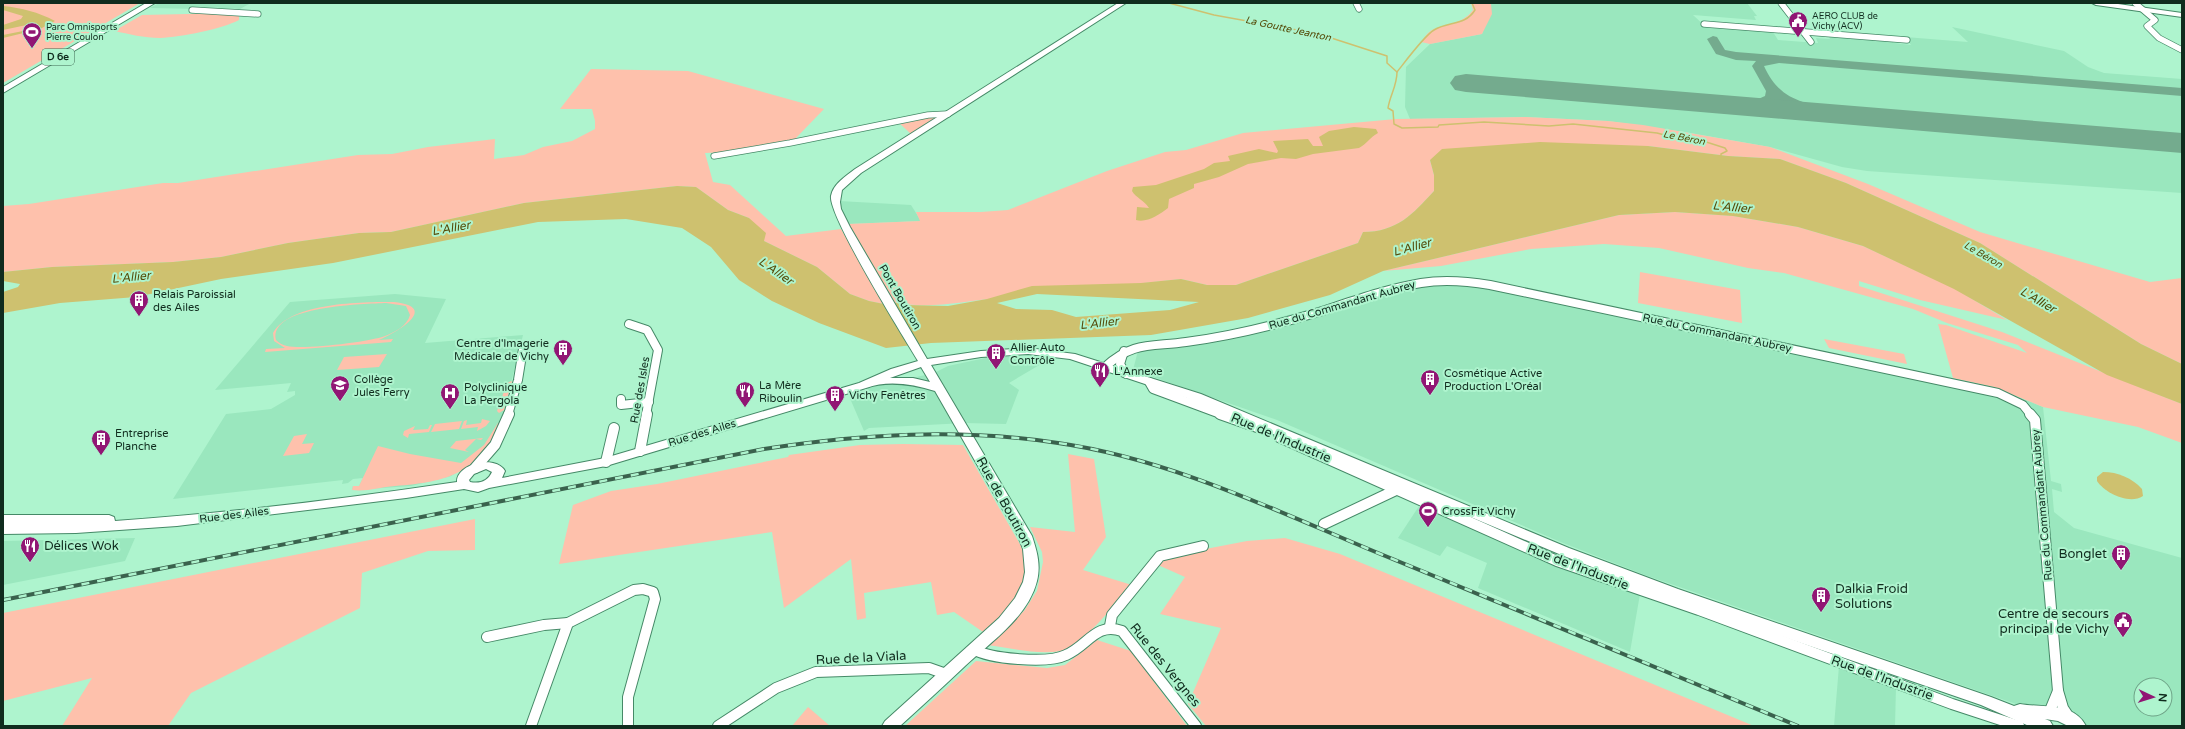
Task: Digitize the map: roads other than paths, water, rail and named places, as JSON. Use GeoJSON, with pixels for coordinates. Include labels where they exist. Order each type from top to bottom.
{"type":"FeatureCollection","features":[{"type":"Feature","properties":{"kind":"main road","name":"D 6e"},"geometry":{"type":"LineString","coordinates":[[3,89],[146,3]]}},
{"type":"Feature","properties":{"kind":"main road","name":"D 6e"},"geometry":{"type":"LineString","coordinates":[[3,89],[151,3]]}},
{"type":"Feature","properties":{"kind":"main road","name":"Pont Boutiron"},"geometry":{"type":"LineString","coordinates":[[923,362],[835,205],[835,195],[837,189],[854,174],[1123,3]]}},
{"type":"Feature","properties":{"kind":"main road"},"geometry":{"type":"LineString","coordinates":[[2096,3],[2182,15]]}},
{"type":"Feature","properties":{"kind":"main road","name":"Rue de l'Industrie"},"geometry":{"type":"LineString","coordinates":[[923,362],[1015,352],[1060,354],[1105,367],[1191,395],[1564,552],[1673,593],[1986,701],[2047,720],[2060,714],[2076,724]]}},
{"type":"Feature","properties":{"kind":"main road","name":"Rue des Ailes"},"geometry":{"type":"LineString","coordinates":[[3,520],[180,518],[407,491],[463,482],[478,488],[490,484],[606,462],[879,381],[923,362]]}},
{"type":"Feature","properties":{"kind":"main road","name":"Rue des Ailes"},"geometry":{"type":"LineString","coordinates":[[862,386],[895,371],[923,362]]}},
{"type":"Feature","properties":{"kind":"main road","name":"Rue de Boutiron"},"geometry":{"type":"LineString","coordinates":[[890,726],[1004,622],[1019,605],[1029,586],[1032,570],[1032,553],[1013,516],[923,362]]}},
{"type":"Feature","properties":{"kind":"main road"},"geometry":{"type":"LineString","coordinates":[[879,381],[906,381],[938,388]]}},
{"type":"Feature","properties":{"kind":"main road","name":"Rue des Ailes"},"geometry":{"type":"LineString","coordinates":[[474,468],[484,465],[496,470],[541,474]]}},
{"type":"Feature","properties":{"kind":"main road"},"geometry":{"type":"LineString","coordinates":[[463,482],[467,473],[474,468]]}},
{"type":"Feature","properties":{"kind":"main road"},"geometry":{"type":"LineString","coordinates":[[490,484],[496,470]]}},
{"type":"Feature","properties":{"kind":"main road","name":"Rue des Ailes"},"geometry":{"type":"LineString","coordinates":[[3,529],[83,528],[177,521],[406,494],[463,482]]}},
{"type":"Feature","properties":{"kind":"street"},"geometry":{"type":"LineString","coordinates":[[1356,3],[1359,9]]}},
{"type":"Feature","properties":{"kind":"street"},"geometry":{"type":"LineString","coordinates":[[1781,3],[1811,42]]}},
{"type":"Feature","properties":{"kind":"street"},"geometry":{"type":"LineString","coordinates":[[2135,3],[2140,10],[2151,14],[2155,20],[2147,26],[2152,34],[2182,50]]}},
{"type":"Feature","properties":{"kind":"street"},"geometry":{"type":"LineString","coordinates":[[192,10],[258,14]]}},
{"type":"Feature","properties":{"kind":"street"},"geometry":{"type":"LineString","coordinates":[[1704,24],[1907,40]]}},
{"type":"Feature","properties":{"kind":"street"},"geometry":{"type":"LineString","coordinates":[[714,156],[790,143],[928,115],[948,114]]}},
{"type":"Feature","properties":{"kind":"street","name":"Rue du Commandant Aubrey"},"geometry":{"type":"LineString","coordinates":[[1105,367],[1119,353],[1132,347],[1176,343],[1256,329],[1420,283],[1456,281],[1490,285],[1998,393],[2023,405],[2035,420],[2058,691],[2063,708],[2076,724]]}},
{"type":"Feature","properties":{"kind":"street","name":"Rue des Isles"},"geometry":{"type":"LineString","coordinates":[[629,324],[647,330],[658,350],[640,451]]}},
{"type":"Feature","properties":{"kind":"street"},"geometry":{"type":"LineString","coordinates":[[496,470],[492,457],[511,403],[523,349]]}},
{"type":"Feature","properties":{"kind":"street"},"geometry":{"type":"LineString","coordinates":[[1124,351],[1120,364],[1126,374]]}},
{"type":"Feature","properties":{"kind":"street","name":"Rue de l'Industrie"},"geometry":{"type":"LineString","coordinates":[[1149,382],[1153,389],[1262,429],[1557,561],[1699,610],[1952,704],[2019,726]]}},
{"type":"Feature","properties":{"kind":"street"},"geometry":{"type":"LineString","coordinates":[[621,400],[621,405],[649,402]]}},
{"type":"Feature","properties":{"kind":"street"},"geometry":{"type":"LineString","coordinates":[[606,462],[614,428]]}},
{"type":"Feature","properties":{"kind":"street"},"geometry":{"type":"LineString","coordinates":[[474,468],[487,457],[495,445]]}},
{"type":"Feature","properties":{"kind":"street"},"geometry":{"type":"LineString","coordinates":[[1324,524],[1398,489]]}},
{"type":"Feature","properties":{"kind":"street"},"geometry":{"type":"LineString","coordinates":[[973,649],[978,652],[1040,660],[1056,659],[1067,656],[1093,634],[1110,626],[1112,614],[1160,556],[1203,546]]}},
{"type":"Feature","properties":{"kind":"street"},"geometry":{"type":"LineString","coordinates":[[487,636],[544,625],[568,623],[634,590],[643,589],[653,592],[655,599],[628,697],[628,726]]}},
{"type":"Feature","properties":{"kind":"street"},"geometry":{"type":"LineString","coordinates":[[531,726],[568,623]]}},
{"type":"Feature","properties":{"kind":"street","name":"Rue des Vergnes"},"geometry":{"type":"LineString","coordinates":[[1110,626],[1122,631],[1196,726]]}},
{"type":"Feature","properties":{"kind":"street","name":"Rue de la Viala"},"geometry":{"type":"LineString","coordinates":[[718,726],[774,688],[799,677],[816,672],[929,668],[946,674]]}},
{"type":"Feature","properties":{"kind":"street","name":"Rue du Commandant Aubrey"},"geometry":{"type":"LineString","coordinates":[[2047,720],[2058,691]]}},
{"type":"Feature","properties":{"kind":"water"},"geometry":{"type":"Polygon","coordinates":[[[3,6],[30,11],[55,21],[40,29],[3,38],[3,35],[28,30],[37,25],[36,23],[3,30],[3,25],[21,19],[23,16],[3,10],[3,6]]]}},
{"type":"Feature","properties":{"kind":"water"},"geometry":{"type":"Polygon","coordinates":[[[1354,127],[1376,129],[1378,133],[1359,148],[1313,154],[1296,159],[1281,158],[1248,164],[1219,177],[1194,184],[1194,188],[1169,199],[1168,208],[1153,218],[1140,221],[1136,220],[1137,207],[1149,208],[1132,191],[1133,187],[1156,185],[1204,169],[1214,163],[1230,161],[1228,156],[1259,149],[1277,153],[1278,151],[1273,141],[1308,139],[1313,146],[1323,146],[1319,137],[1329,131],[1354,127]]]}},
{"type":"Feature","properties":{"kind":"water","name":"L'Allier"},"geometry":{"type":"Polygon","coordinates":[[[1540,142],[1648,146],[1728,156],[1780,159],[1846,183],[1980,243],[2141,344],[2182,364],[2182,404],[2107,375],[1954,289],[1863,246],[1798,227],[1733,216],[1675,212],[1619,215],[1383,271],[1330,295],[1248,318],[1151,335],[931,343],[886,348],[819,323],[772,301],[739,280],[711,247],[682,228],[626,219],[538,222],[333,263],[221,279],[136,297],[60,303],[3,313],[3,292],[18,287],[20,284],[3,281],[3,272],[52,267],[173,262],[221,257],[288,243],[359,233],[391,232],[524,203],[677,186],[696,187],[728,210],[749,218],[766,233],[764,241],[817,267],[850,294],[869,301],[884,304],[892,302],[906,305],[948,306],[987,299],[1032,286],[1141,283],[1181,279],[1207,285],[1236,285],[1358,243],[1363,232],[1385,229],[1403,220],[1419,207],[1434,191],[1434,175],[1430,160],[1442,149],[1540,142]],[[1037,294],[997,303],[1016,309],[1052,310],[1076,317],[1170,310],[1199,302],[1037,294]]]}},
{"type":"Feature","properties":{"kind":"water"},"geometry":{"type":"Polygon","coordinates":[[[2103,472],[2114,473],[2129,479],[2142,489],[2143,496],[2131,499],[2124,498],[2106,490],[2097,481],[2097,477],[2103,472]]]}},
{"type":"Feature","properties":{"kind":"waterway","name":"La Goutte Jeanton"},"geometry":{"type":"LineString","coordinates":[[1169,3],[1214,15],[1319,34],[1387,56],[1387,63],[1397,72]]}},
{"type":"Feature","properties":{"kind":"waterway","name":"Le Béron"},"geometry":{"type":"LineString","coordinates":[[1397,72],[1430,33],[1440,27],[1462,21],[1471,15],[1475,10],[1472,3]]}},
{"type":"Feature","properties":{"kind":"waterway","name":"Le Béron"},"geometry":{"type":"LineString","coordinates":[[1397,72],[1396,82],[1388,108],[1393,111],[1394,124],[1402,128],[1438,127],[1439,125],[1484,122],[1549,126],[1573,124],[1657,133],[1687,141],[1700,140],[1725,148],[1727,151],[1721,154],[1721,157]]}},
{"type":"Feature","properties":{"kind":"railway"},"geometry":{"type":"LineString","coordinates":[[3,600],[764,449],[838,440],[911,435],[948,434],[1021,438],[1100,451],[1181,473],[1261,504],[1798,726]]}},
{"type":"Feature","properties":{"kind":"place","name":"AERO CLUB de Vichy (ACV)"},"geometry":{"type":"Point","coordinates":[1798,38]}},
{"type":"Feature","properties":{"kind":"place","name":"Parc Omnisports Pierre Coulon"},"geometry":{"type":"Point","coordinates":[32,49]}},
{"type":"Feature","properties":{"kind":"place","name":"Relais Paroissial des Ailes"},"geometry":{"type":"Point","coordinates":[139,317]}},
{"type":"Feature","properties":{"kind":"place","name":"Centre d'Imagerie Médicale de Vichy"},"geometry":{"type":"Point","coordinates":[563,366]}},
{"type":"Feature","properties":{"kind":"place","name":"Allier Auto Contrôle"},"geometry":{"type":"Point","coordinates":[996,370]}},
{"type":"Feature","properties":{"kind":"place","name":"L'Annexe"},"geometry":{"type":"Point","coordinates":[1100,388]}},
{"type":"Feature","properties":{"kind":"place","name":"Cosmétique Active Production L'Oréal"},"geometry":{"type":"Point","coordinates":[1430,396]}},
{"type":"Feature","properties":{"kind":"place","name":"Collège Jules Ferry"},"geometry":{"type":"Point","coordinates":[340,402]}},
{"type":"Feature","properties":{"kind":"place","name":"La Mère Riboulin"},"geometry":{"type":"Point","coordinates":[745,408]}},
{"type":"Feature","properties":{"kind":"place","name":"Polyclinique La Pergola"},"geometry":{"type":"Point","coordinates":[450,410]}},
{"type":"Feature","properties":{"kind":"place","name":"Vichy Fenêtres"},"geometry":{"type":"Point","coordinates":[835,412]}},
{"type":"Feature","properties":{"kind":"place","name":"Entreprise Planche"},"geometry":{"type":"Point","coordinates":[101,456]}},
{"type":"Feature","properties":{"kind":"place","name":"CrossFit Vichy"},"geometry":{"type":"Point","coordinates":[1428,528]}},
{"type":"Feature","properties":{"kind":"place","name":"Délices Wok"},"geometry":{"type":"Point","coordinates":[30,563]}},
{"type":"Feature","properties":{"kind":"place","name":"Bonglet"},"geometry":{"type":"Point","coordinates":[2121,571]}},
{"type":"Feature","properties":{"kind":"place","name":"Dalkia Froid Solutions"},"geometry":{"type":"Point","coordinates":[1821,613]}},
{"type":"Feature","properties":{"kind":"place","name":"Centre de secours principal de Vichy"},"geometry":{"type":"Point","coordinates":[2123,638]}}]}
